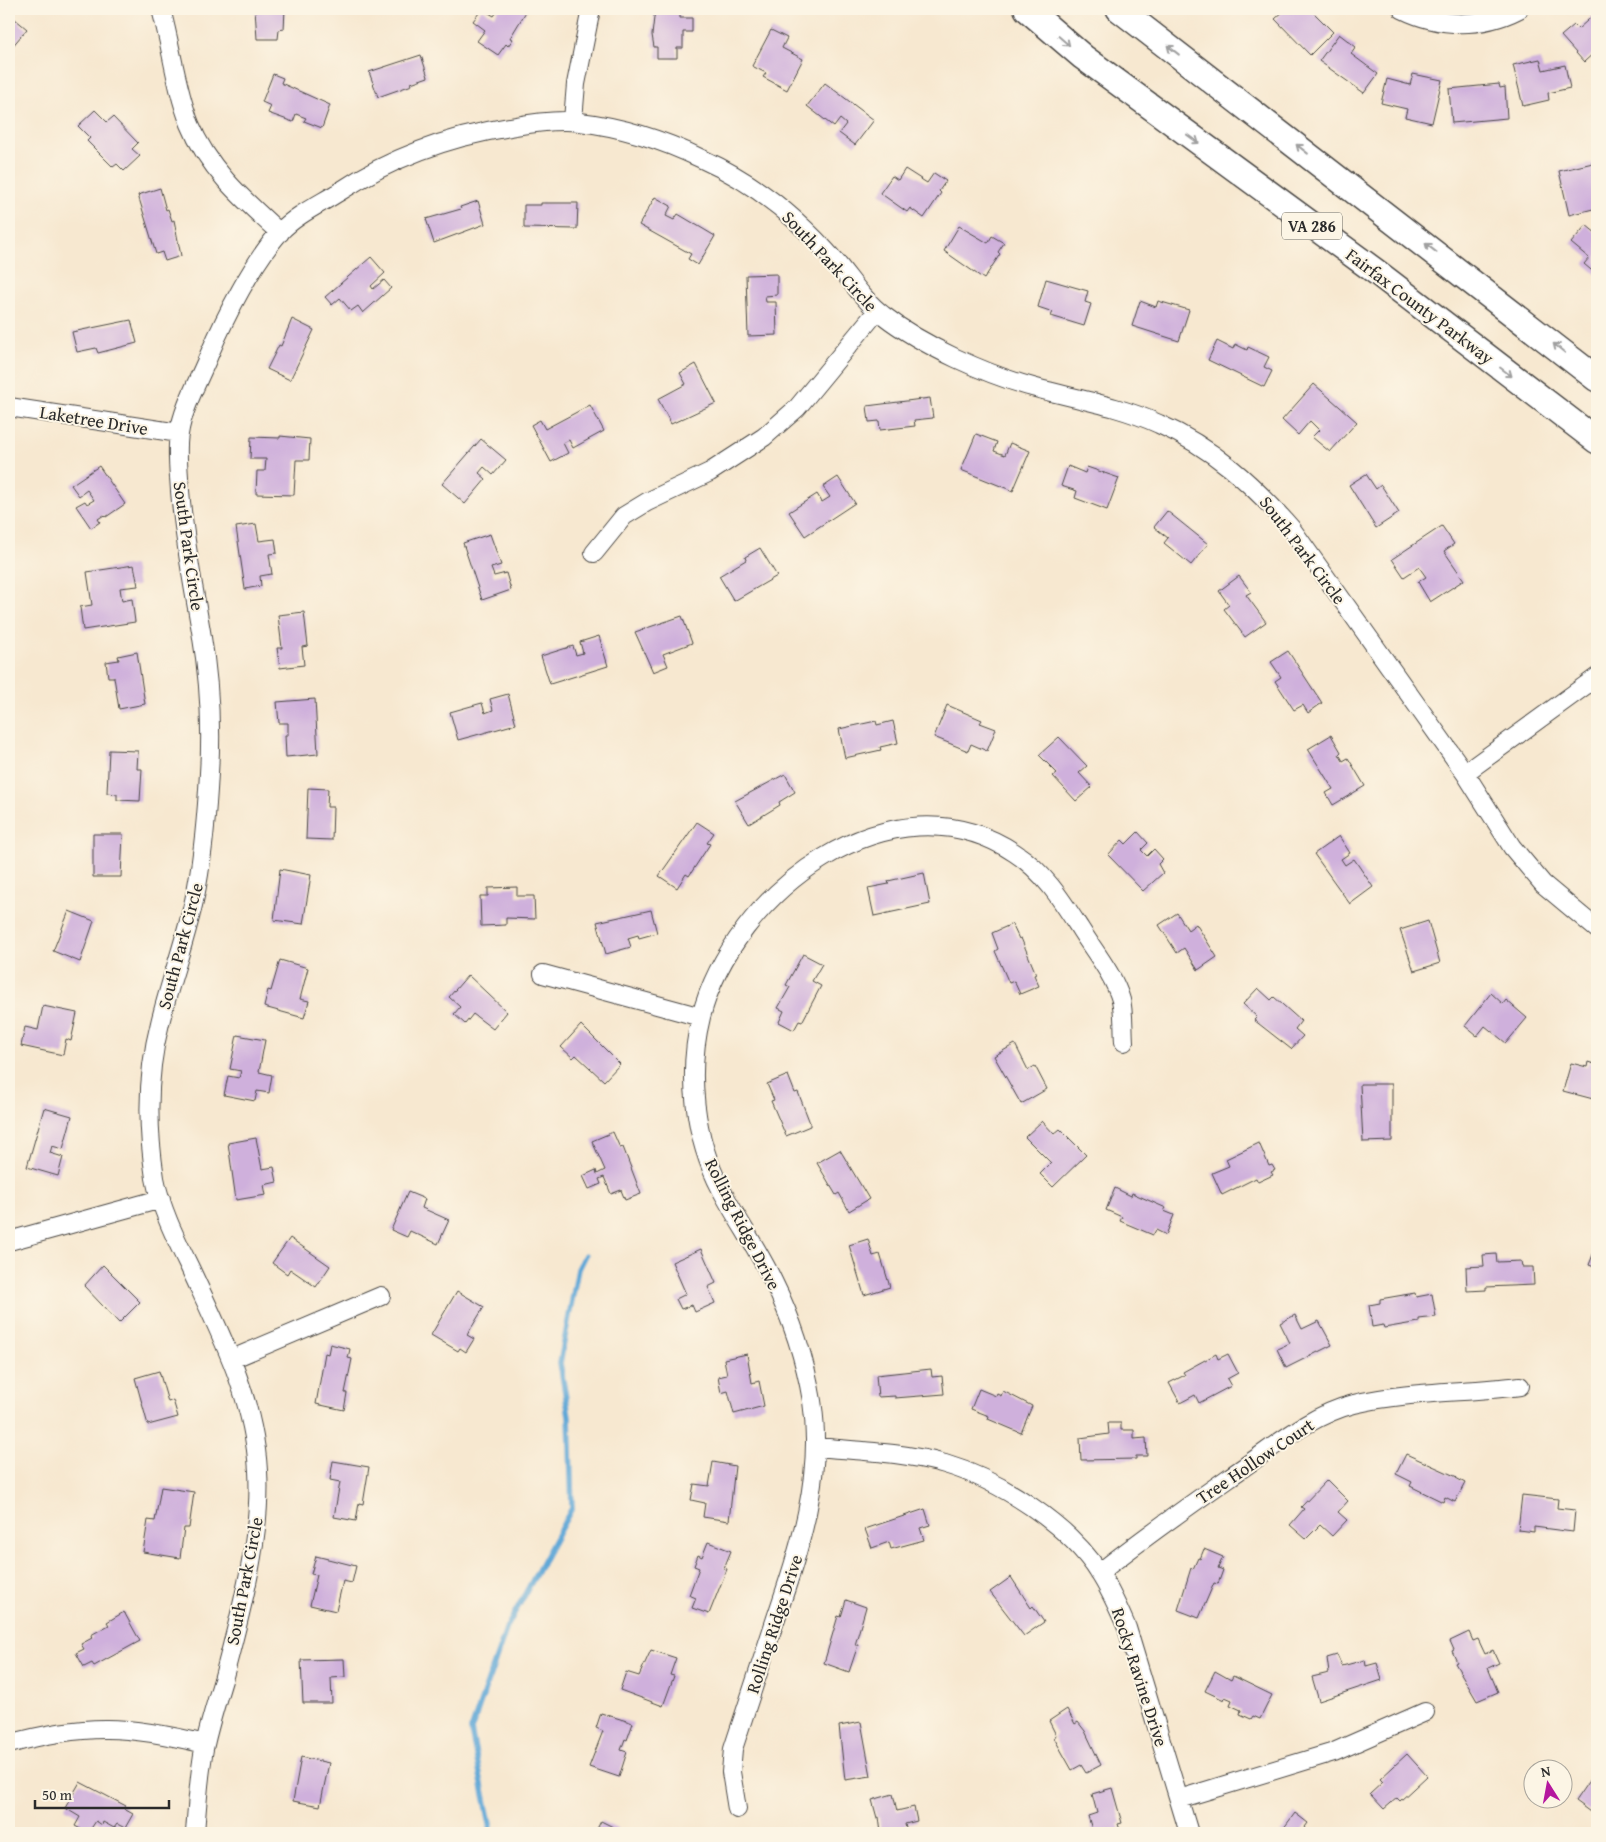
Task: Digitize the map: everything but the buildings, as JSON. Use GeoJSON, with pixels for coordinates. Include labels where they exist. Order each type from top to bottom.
{"type":"FeatureCollection","features":[{"type":"Feature","properties":{"kind":"highway","name":"Fairfax County Parkway"},"geometry":{"type":"LineString","coordinates":[[1027,9],[1083,57],[1379,274],[1597,441]]}},
{"type":"Feature","properties":{"kind":"highway","name":"VA 286"},"geometry":{"type":"LineString","coordinates":[[1119,9],[1597,379]]}},
{"type":"Feature","properties":{"kind":"street"},"geometry":{"type":"LineString","coordinates":[[573,120],[576,84],[591,9]]}},
{"type":"Feature","properties":{"kind":"street"},"geometry":{"type":"LineString","coordinates":[[1402,9],[1414,15],[1441,22],[1463,24],[1484,22],[1519,9]]}},
{"type":"Feature","properties":{"kind":"street"},"geometry":{"type":"LineString","coordinates":[[162,13],[182,101],[198,140],[222,176],[280,233]]}},
{"type":"Feature","properties":{"kind":"street","name":"South Park Circle"},"geometry":{"type":"LineString","coordinates":[[196,1833],[205,1744],[226,1667],[246,1581],[258,1513],[258,1475],[254,1434],[246,1396],[232,1359],[172,1231],[161,1199],[155,1176],[150,1116],[152,1062],[159,1025],[197,886],[206,822],[210,761],[208,677],[183,531],[179,475],[179,434],[192,396],[220,330],[256,266],[280,233],[358,178],[426,146],[484,131],[573,120],[642,136],[673,146],[733,174],[760,191],[834,259],[877,312],[909,332],[997,376],[1110,406],[1156,422],[1196,443],[1231,466],[1264,497],[1291,528],[1465,773],[1512,847],[1543,884],[1597,929]]}},
{"type":"Feature","properties":{"kind":"street"},"geometry":{"type":"LineString","coordinates":[[594,553],[624,516],[647,502],[710,472],[764,437],[797,408],[877,312]]}},
{"type":"Feature","properties":{"kind":"street","name":"Laketree Drive"},"geometry":{"type":"LineString","coordinates":[[9,407],[179,434]]}},
{"type":"Feature","properties":{"kind":"street"},"geometry":{"type":"LineString","coordinates":[[1465,773],[1597,677]]}},
{"type":"Feature","properties":{"kind":"street","name":"Rolling Ridge Drive"},"geometry":{"type":"LineString","coordinates":[[737,1810],[731,1772],[734,1749],[798,1554],[809,1505],[817,1447],[812,1402],[790,1317],[771,1277],[721,1189],[703,1145],[697,1114],[694,1082],[696,1048],[701,1017],[712,985],[731,948],[754,917],[780,889],[817,862],[861,839],[916,825],[936,825],[985,837],[1016,853],[1042,876],[1057,893],[1114,982],[1123,1010],[1124,1042]]}},
{"type":"Feature","properties":{"kind":"street"},"geometry":{"type":"LineString","coordinates":[[543,974],[701,1017]]}},
{"type":"Feature","properties":{"kind":"street"},"geometry":{"type":"LineString","coordinates":[[9,1241],[161,1199]]}},
{"type":"Feature","properties":{"kind":"street"},"geometry":{"type":"LineString","coordinates":[[232,1359],[381,1296]]}},
{"type":"Feature","properties":{"kind":"street","name":"Tree Hollow Court"},"geometry":{"type":"LineString","coordinates":[[1100,1572],[1141,1540],[1279,1443],[1326,1414],[1353,1404],[1385,1398],[1520,1386]]}},
{"type":"Feature","properties":{"kind":"street","name":"Rocky Ravine Drive"},"geometry":{"type":"LineString","coordinates":[[817,1447],[897,1454],[943,1463],[976,1476],[1019,1498],[1077,1546],[1100,1572],[1127,1628],[1189,1833]]}},
{"type":"Feature","properties":{"kind":"street"},"geometry":{"type":"LineString","coordinates":[[1179,1799],[1334,1752],[1425,1712]]}},
{"type":"Feature","properties":{"kind":"street"},"geometry":{"type":"LineString","coordinates":[[9,1744],[49,1733],[105,1728],[157,1732],[205,1744]]}},
{"type":"Feature","properties":{"kind":"waterway"},"geometry":{"type":"LineString","coordinates":[[489,1833],[490,1824],[471,1730],[507,1627],[572,1508],[569,1416],[560,1363],[578,1269],[585,1255]]}}]}
